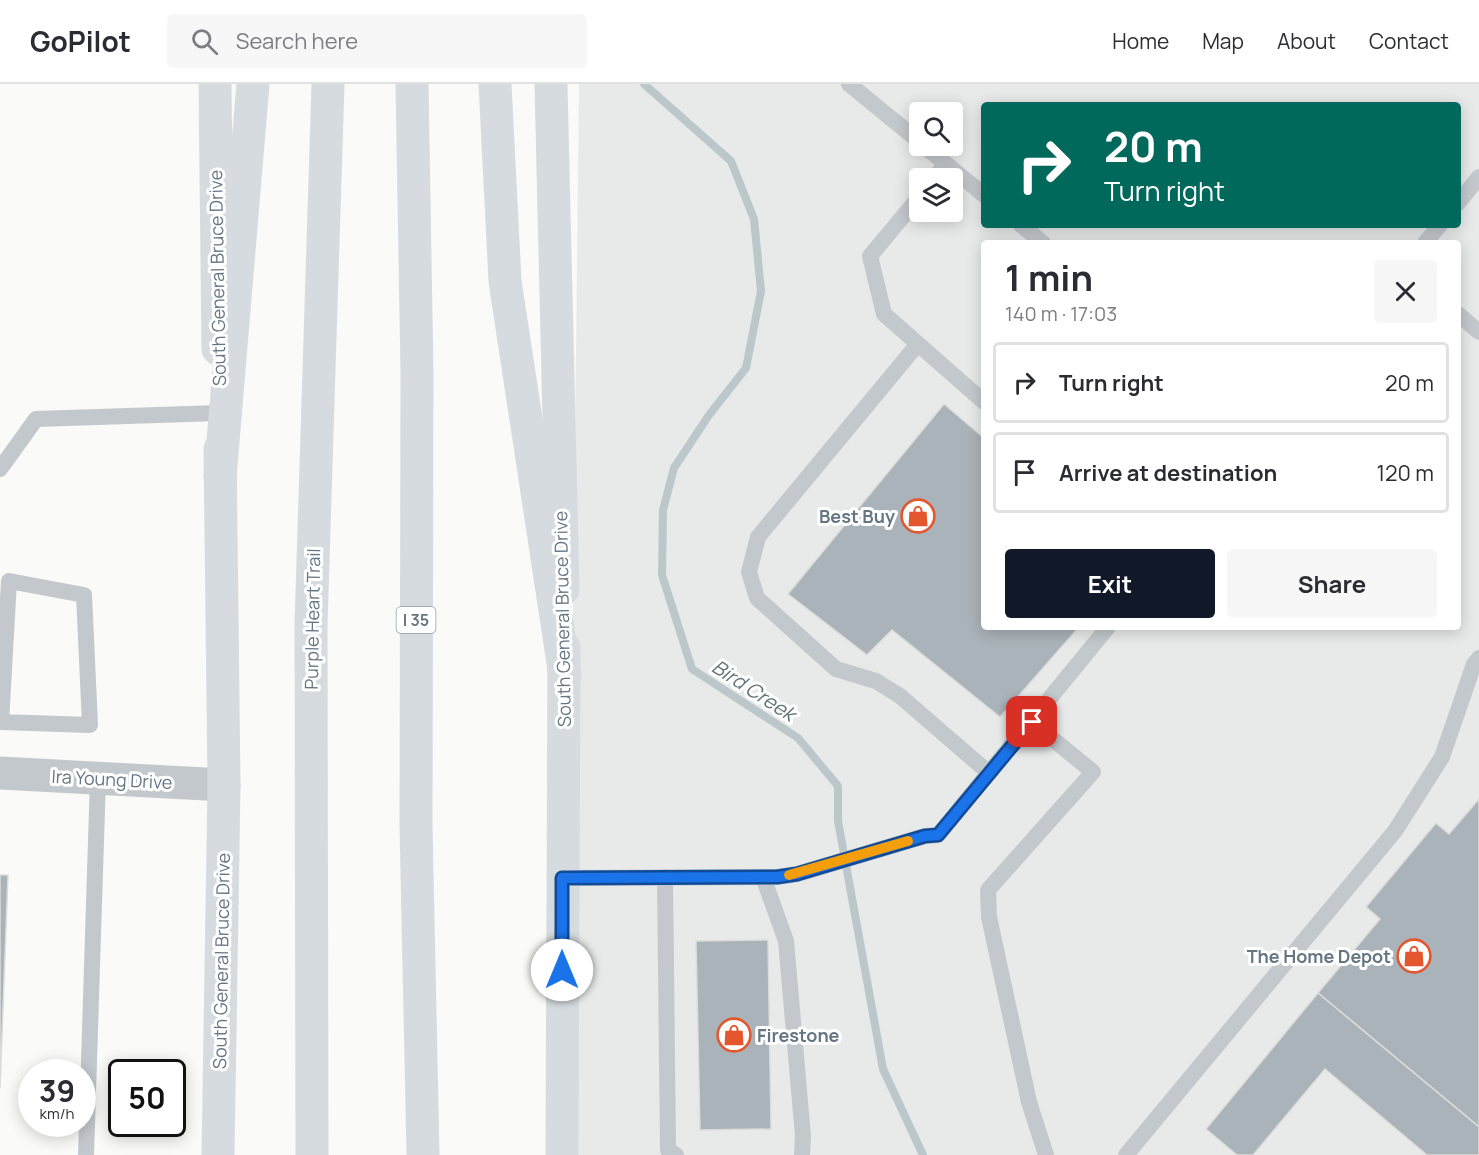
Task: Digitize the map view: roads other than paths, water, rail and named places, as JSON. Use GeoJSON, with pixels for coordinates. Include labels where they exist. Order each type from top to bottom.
{"type":"FeatureCollection","features":[{"type":"Feature","properties":{"kind":"main road","name":"South General Bruce Drive"},"geometry":{"type":"LineString","coordinates":[[215,84],[224,785],[218,1155]]}},
{"type":"Feature","properties":{"kind":"main road"},"geometry":{"type":"LineString","coordinates":[[220,477],[253,84]]}},
{"type":"Feature","properties":{"kind":"main road","name":"Purple Heart Trail"},"geometry":{"type":"LineString","coordinates":[[312,1155],[311,625],[328,84]]}},
{"type":"Feature","properties":{"kind":"main road","name":"I 35"},"geometry":{"type":"LineString","coordinates":[[412,84],[417,373],[416,825],[423,1155]]}},
{"type":"Feature","properties":{"kind":"main road"},"geometry":{"type":"LineString","coordinates":[[495,84],[505,281],[565,676]]}},
{"type":"Feature","properties":{"kind":"main road","name":"South General Bruce Drive"},"geometry":{"type":"LineString","coordinates":[[551,84],[565,676],[562,1155]]}},
{"type":"Feature","properties":{"kind":"street","name":"Ira Young Drive"},"geometry":{"type":"LineString","coordinates":[[0,773],[224,785]]}},
{"type":"Feature","properties":{"kind":"lane"},"geometry":{"type":"LineString","coordinates":[[849,84],[909,133]]}},
{"type":"Feature","properties":{"kind":"lane"},"geometry":{"type":"LineString","coordinates":[[936,156],[981,193]]}},
{"type":"Feature","properties":{"kind":"lane"},"geometry":{"type":"LineString","coordinates":[[943,168],[946,164]]}},
{"type":"Feature","properties":{"kind":"lane"},"geometry":{"type":"LineString","coordinates":[[1461,199],[1479,177]]}},
{"type":"Feature","properties":{"kind":"lane"},"geometry":{"type":"LineString","coordinates":[[909,209],[870,256],[884,314],[981,399]]}},
{"type":"Feature","properties":{"kind":"lane"},"geometry":{"type":"LineString","coordinates":[[1025,228],[1039,240]]}},
{"type":"Feature","properties":{"kind":"lane"},"geometry":{"type":"LineString","coordinates":[[1428,240],[1438,228]]}},
{"type":"Feature","properties":{"kind":"lane"},"geometry":{"type":"LineString","coordinates":[[1461,317],[1479,332]]}},
{"type":"Feature","properties":{"kind":"lane"},"geometry":{"type":"LineString","coordinates":[[917,345],[758,537],[749,572],[757,598],[836,669],[876,681],[900,696],[989,773]]}},
{"type":"Feature","properties":{"kind":"lane"},"geometry":{"type":"LineString","coordinates":[[0,469],[36,418],[219,413]]}},
{"type":"Feature","properties":{"kind":"lane"},"geometry":{"type":"LineString","coordinates":[[9,581],[84,595],[90,725],[0,722],[9,581]]}},
{"type":"Feature","properties":{"kind":"lane"},"geometry":{"type":"LineString","coordinates":[[562,878],[763,877],[797,874],[925,836],[938,835],[1106,630]]}},
{"type":"Feature","properties":{"kind":"lane"},"geometry":{"type":"LineString","coordinates":[[1126,1155],[1395,831],[1442,757],[1474,664],[1479,658]]}},
{"type":"Feature","properties":{"kind":"lane"},"geometry":{"type":"LineString","coordinates":[[1032,722],[1093,772],[988,890],[989,917],[1029,1102],[1046,1155]]}},
{"type":"Feature","properties":{"kind":"lane"},"geometry":{"type":"LineString","coordinates":[[86,1155],[98,778]]}},
{"type":"Feature","properties":{"kind":"lane"},"geometry":{"type":"LineString","coordinates":[[665,877],[668,1150],[676,1155]]}},
{"type":"Feature","properties":{"kind":"lane"},"geometry":{"type":"LineString","coordinates":[[763,877],[786,941],[803,1136],[802,1155]]}},
{"type":"Feature","properties":{"kind":"waterway","name":"Bird Creek"},"geometry":{"type":"LineString","coordinates":[[644,84],[731,161],[754,219],[761,291],[746,368],[709,415],[674,468],[663,510],[662,575],[692,669],[798,738],[838,786],[838,821],[883,1069],[923,1155]]}},
{"type":"Feature","properties":{"kind":"place","name":"Best Buy"},"geometry":{"type":"Point","coordinates":[918,516]}},
{"type":"Feature","properties":{"kind":"place","name":"The Home Depot"},"geometry":{"type":"Point","coordinates":[1414,956]}},
{"type":"Feature","properties":{"kind":"place","name":"Firestone"},"geometry":{"type":"Point","coordinates":[734,1035]}}]}
